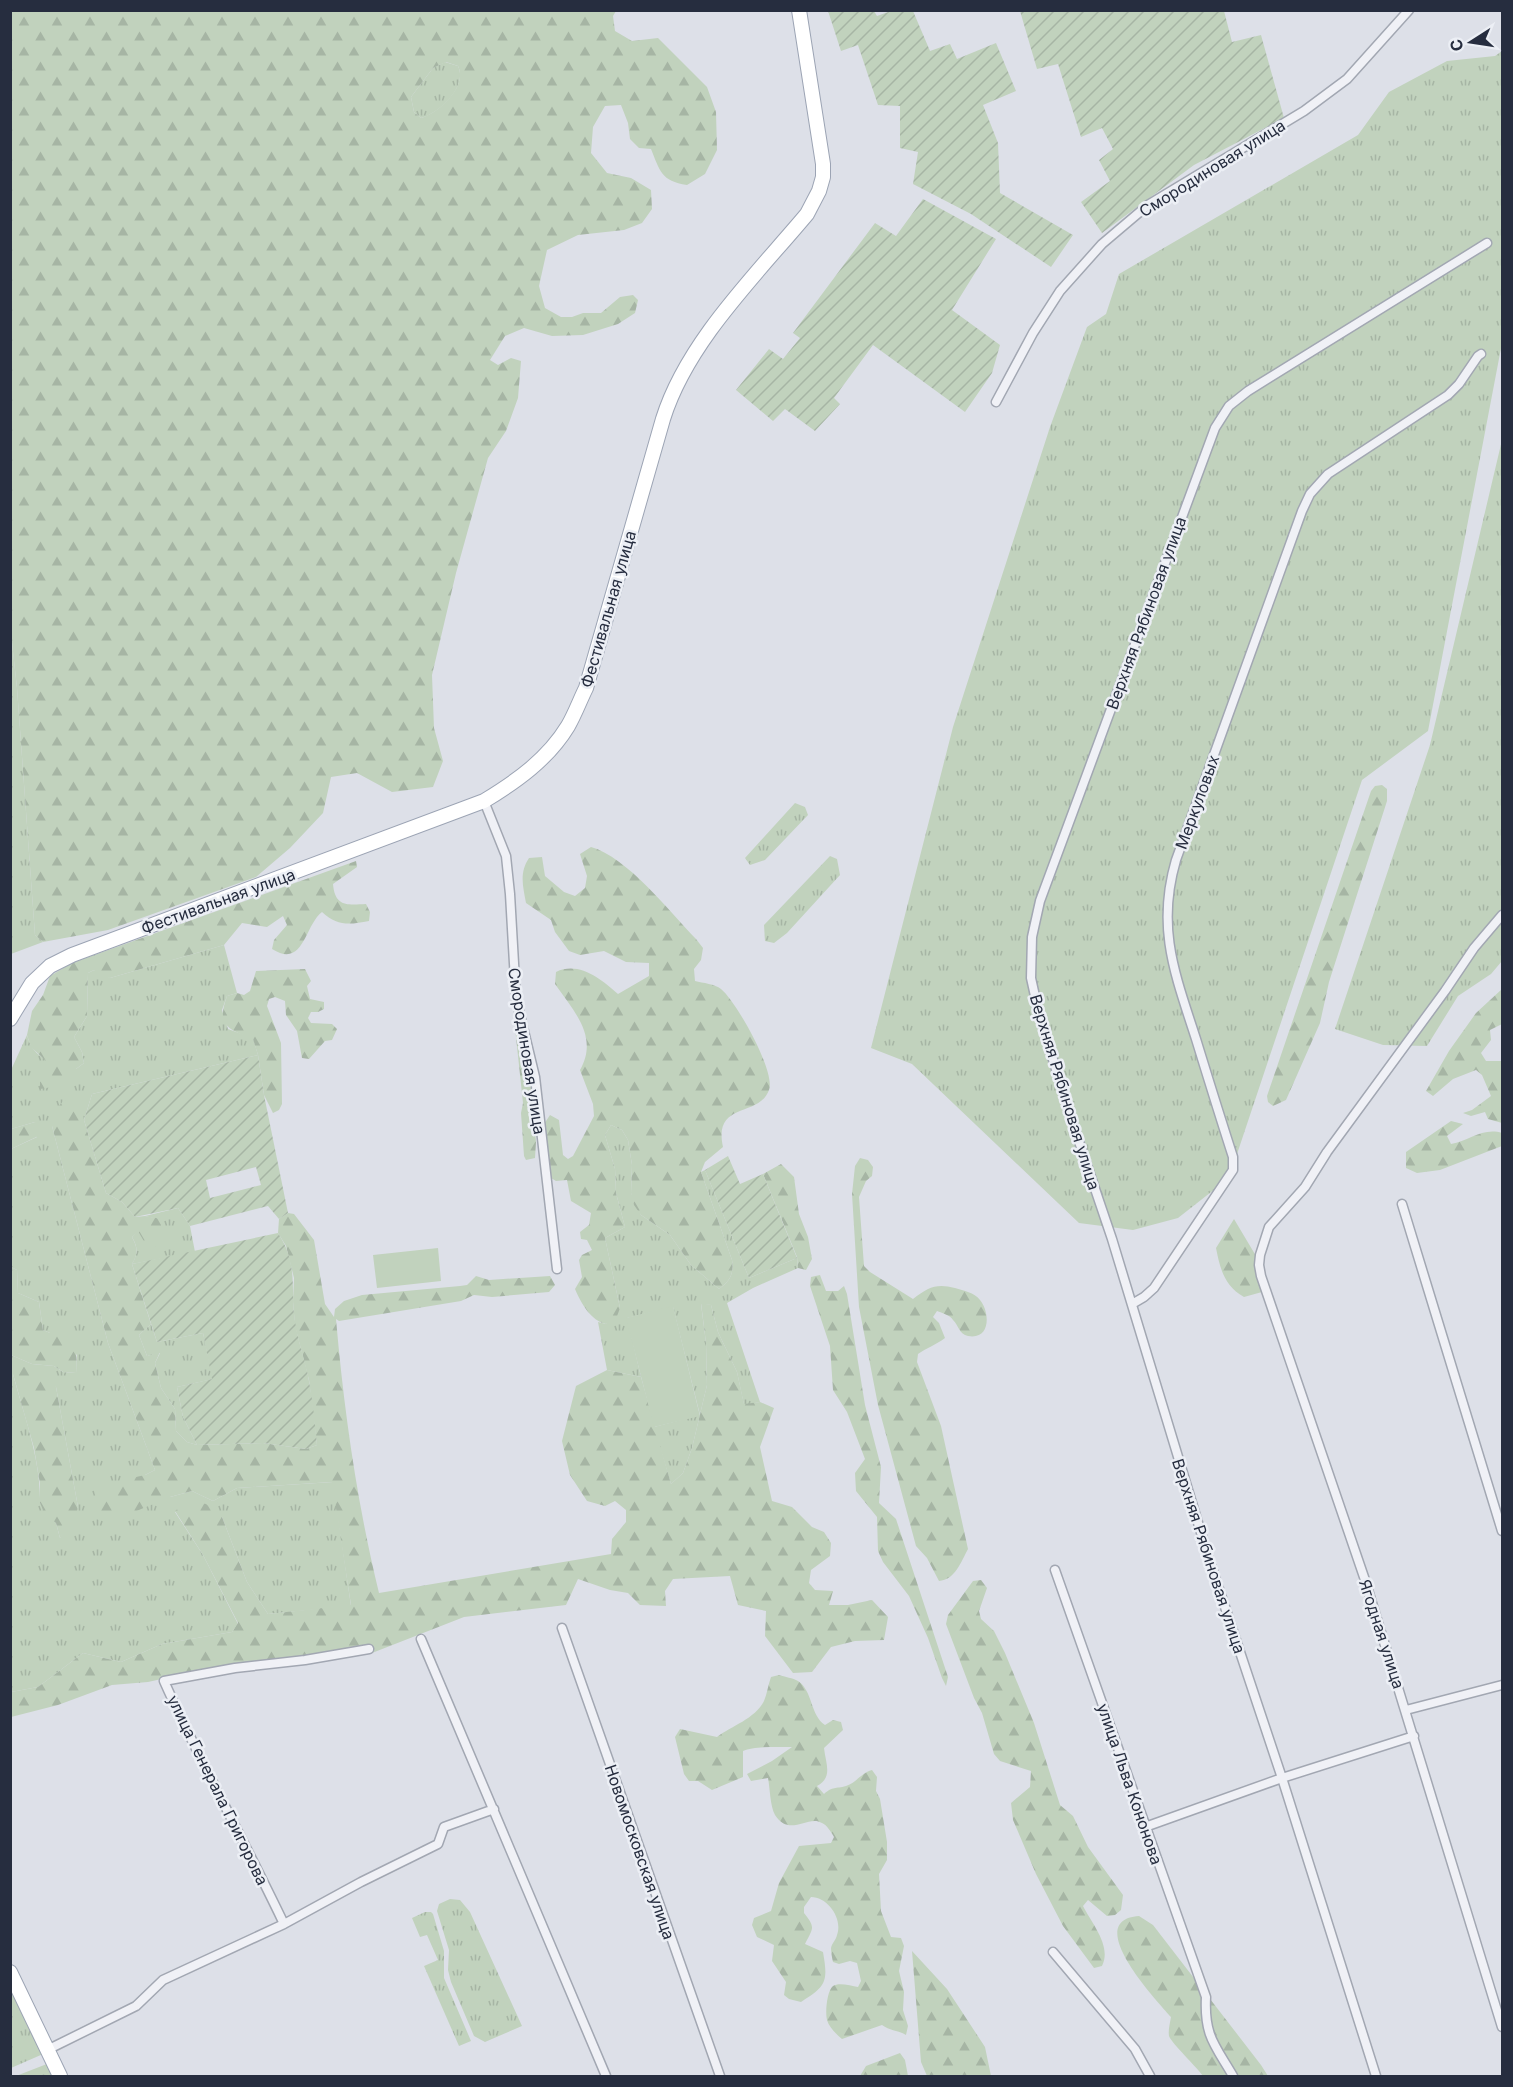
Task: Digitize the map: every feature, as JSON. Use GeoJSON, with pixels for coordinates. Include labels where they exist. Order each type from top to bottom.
{"type":"FeatureCollection","features":[{"type":"Feature","properties":{"kind":"main road","name":"Фестивальная улица"},"geometry":{"type":"LineString","coordinates":[[10,1019],[32,983],[50,966],[72,955],[484,801],[516,782],[541,760],[568,726],[586,688],[663,419],[677,381],[700,343],[807,214],[819,191],[823,177],[821,143],[801,35],[799,10]]}},
{"type":"Feature","properties":{"kind":"main road"},"geometry":{"type":"LineString","coordinates":[[10,1972],[60,2076]]}},
{"type":"Feature","properties":{"kind":"street","name":"Смородиновая улица"},"geometry":{"type":"LineString","coordinates":[[996,402],[1033,333],[1060,291],[1102,244],[1148,205],[1304,111],[1347,79],[1409,10]]}},
{"type":"Feature","properties":{"kind":"street","name":"Верхняя Рябиновая улица"},"geometry":{"type":"LineString","coordinates":[[1376,2076],[1282,1779],[1209,1559],[1112,1239],[1039,1014],[1031,978],[1032,937],[1040,901],[1215,428],[1228,406],[1248,391],[1487,243]]}},
{"type":"Feature","properties":{"kind":"street","name":"Меркуловых"},"geometry":{"type":"LineString","coordinates":[[1132,1304],[1154,1288],[1233,1170],[1233,1157],[1172,962],[1167,926],[1168,896],[1176,860],[1302,511],[1315,488],[1328,474],[1448,395],[1464,378],[1481,354]]}},
{"type":"Feature","properties":{"kind":"street","name":"Смородиновая улица"},"geometry":{"type":"LineString","coordinates":[[484,801],[506,856],[516,998],[535,1077],[557,1269]]}},
{"type":"Feature","properties":{"kind":"street","name":"Ягодная улица"},"geometry":{"type":"LineString","coordinates":[[1503,915],[1474,948],[1327,1152],[1305,1187],[1269,1227],[1258,1264],[1365,1580],[1503,2027]]}},
{"type":"Feature","properties":{"kind":"street"},"geometry":{"type":"LineString","coordinates":[[1402,1203],[1503,1531]]}},
{"type":"Feature","properties":{"kind":"street","name":"улица Льва Кононова"},"geometry":{"type":"LineString","coordinates":[[1055,1570],[1206,1997],[1205,2018],[1209,2036],[1233,2076]]}},
{"type":"Feature","properties":{"kind":"street","name":"Новомосковская улица"},"geometry":{"type":"LineString","coordinates":[[562,1628],[720,2076]]}},
{"type":"Feature","properties":{"kind":"street"},"geometry":{"type":"LineString","coordinates":[[422,1639],[606,2076]]}},
{"type":"Feature","properties":{"kind":"street","name":"улица Генерала Григорова"},"geometry":{"type":"LineString","coordinates":[[284,1924],[234,1820],[188,1734],[165,1681],[235,1668],[305,1660],[369,1649]]}},
{"type":"Feature","properties":{"kind":"street"},"geometry":{"type":"LineString","coordinates":[[1406,1710],[1503,1685]]}},
{"type":"Feature","properties":{"kind":"street"},"geometry":{"type":"LineString","coordinates":[[1145,1827],[1414,1736]]}},
{"type":"Feature","properties":{"kind":"street"},"geometry":{"type":"LineString","coordinates":[[47,2050],[136,2006],[163,1980],[284,1924],[438,1844],[444,1827],[494,1809]]}},
{"type":"Feature","properties":{"kind":"street"},"geometry":{"type":"LineString","coordinates":[[1053,1952],[1135,2049],[1150,2076]]}},
{"type":"Feature","properties":{"kind":"green space"},"geometry":{"type":"Polygon","coordinates":[[[10,11],[616,11],[613,16],[615,31],[632,41],[658,38],[707,87],[716,112],[717,150],[705,174],[687,185],[667,178],[659,169],[651,149],[639,148],[630,139],[628,123],[621,105],[605,106],[593,127],[591,153],[607,173],[631,178],[651,190],[652,209],[642,223],[624,230],[578,235],[547,250],[539,286],[545,308],[561,317],[601,313],[620,297],[633,295],[638,300],[635,313],[618,324],[583,335],[552,336],[524,328],[505,336],[490,360],[498,365],[511,358],[521,361],[518,398],[506,431],[488,458],[456,573],[432,675],[434,728],[443,761],[433,787],[392,792],[357,773],[331,777],[323,813],[290,848],[256,877],[108,930],[43,942],[35,935],[17,688],[10,624],[10,11]],[[446,62],[433,68],[411,97],[414,112],[421,118],[436,111],[450,98],[459,82],[458,66],[446,62]]]}},
{"type":"Feature","properties":{"kind":"green space"},"geometry":{"type":"Polygon","coordinates":[[[828,11],[874,11],[877,16],[891,11],[913,11],[930,51],[950,44],[957,59],[996,43],[1016,91],[983,105],[998,143],[1000,193],[1073,235],[1051,267],[971,214],[913,184],[918,152],[900,148],[900,106],[878,105],[858,45],[841,51],[828,11]]]}},
{"type":"Feature","properties":{"kind":"green space"},"geometry":{"type":"Polygon","coordinates":[[[1020,11],[1224,11],[1232,42],[1261,35],[1284,118],[1194,165],[1102,233],[1081,202],[1110,181],[1099,160],[1113,149],[1102,128],[1081,137],[1058,64],[1037,69],[1020,11]]]}},
{"type":"Feature","properties":{"kind":"green space"},"geometry":{"type":"Polygon","coordinates":[[[1502,51],[1502,343],[1428,731],[1362,780],[1229,1178],[1178,1218],[1133,1230],[1079,1223],[912,1064],[871,1048],[953,727],[1050,427],[1087,327],[1106,314],[1119,274],[1358,135],[1389,92],[1447,61],[1495,56],[1502,51]]]}},
{"type":"Feature","properties":{"kind":"green space"},"geometry":{"type":"Polygon","coordinates":[[[445,62],[458,66],[460,74],[456,90],[444,105],[421,118],[414,112],[411,97],[433,68],[445,62]]]}},
{"type":"Feature","properties":{"kind":"green space"},"geometry":{"type":"Polygon","coordinates":[[[923,199],[996,239],[952,310],[1000,345],[992,373],[965,412],[873,345],[834,398],[840,404],[815,431],[785,409],[773,421],[736,390],[769,349],[783,359],[800,338],[793,333],[875,223],[896,236],[923,199]]]}},
{"type":"Feature","properties":{"kind":"green space"},"geometry":{"type":"Polygon","coordinates":[[[1502,440],[1502,961],[1491,974],[1458,996],[1427,1046],[1383,1045],[1335,1029],[1430,745],[1502,440]]]}},
{"type":"Feature","properties":{"kind":"green space"},"geometry":{"type":"Polygon","coordinates":[[[10,624],[17,688],[35,935],[43,942],[11,954],[10,624]]]}},
{"type":"Feature","properties":{"kind":"green space"},"geometry":{"type":"Polygon","coordinates":[[[1382,785],[1387,789],[1387,801],[1329,982],[1320,1023],[1286,1100],[1273,1106],[1268,1102],[1267,1096],[1371,791],[1375,786],[1382,785]]]}},
{"type":"Feature","properties":{"kind":"green space"},"geometry":{"type":"Polygon","coordinates":[[[795,803],[805,807],[808,815],[765,860],[750,865],[745,858],[795,803]]]}},
{"type":"Feature","properties":{"kind":"green space"},"geometry":{"type":"Polygon","coordinates":[[[591,847],[605,853],[633,873],[703,948],[701,960],[694,969],[695,981],[716,986],[728,996],[745,1021],[761,1053],[770,1081],[769,1090],[764,1099],[731,1116],[725,1123],[722,1132],[723,1147],[705,1162],[701,1172],[732,1260],[730,1277],[719,1289],[691,1265],[670,1235],[641,1215],[634,1205],[631,1193],[632,1165],[628,1140],[622,1130],[611,1125],[605,1135],[615,1169],[616,1193],[625,1227],[605,1238],[620,1308],[616,1319],[606,1324],[591,1315],[575,1289],[582,1277],[579,1260],[582,1255],[592,1250],[587,1240],[581,1239],[580,1232],[589,1225],[591,1213],[571,1201],[567,1180],[556,1181],[551,1178],[544,1124],[550,1115],[559,1120],[563,1155],[568,1159],[573,1156],[594,1116],[593,1104],[580,1070],[587,1046],[585,1035],[576,1014],[555,984],[556,972],[565,969],[581,970],[597,978],[618,994],[649,976],[649,963],[626,962],[604,951],[580,955],[569,951],[555,932],[551,920],[526,903],[523,880],[524,869],[529,858],[542,857],[545,876],[564,892],[575,896],[585,888],[587,876],[580,854],[591,847]]]}},
{"type":"Feature","properties":{"kind":"green space"},"geometry":{"type":"Polygon","coordinates":[[[830,856],[837,859],[840,875],[787,933],[774,943],[765,941],[764,925],[830,856]]]}},
{"type":"Feature","properties":{"kind":"green space"},"geometry":{"type":"Polygon","coordinates":[[[356,861],[357,867],[333,884],[334,892],[339,901],[343,903],[366,904],[370,912],[369,921],[338,922],[322,912],[297,950],[291,954],[283,954],[272,949],[274,940],[287,925],[283,916],[267,927],[242,923],[224,945],[110,978],[101,977],[94,970],[88,973],[87,1016],[74,1037],[82,1052],[84,1063],[76,1069],[70,1084],[40,1089],[40,1070],[45,1060],[31,1047],[27,1035],[32,1011],[43,995],[50,976],[72,963],[356,861]]]}},
{"type":"Feature","properties":{"kind":"green space"},"geometry":{"type":"Polygon","coordinates":[[[224,945],[237,993],[227,996],[222,1010],[228,1029],[253,1038],[258,1055],[92,1094],[84,1120],[52,1126],[108,1343],[155,1470],[145,1475],[170,1497],[192,1491],[213,1501],[237,1488],[333,1482],[351,1606],[268,1614],[247,1582],[222,1517],[175,1512],[203,1555],[238,1624],[232,1632],[162,1644],[121,1662],[83,1653],[38,1687],[11,1692],[11,1355],[32,1364],[54,1366],[63,1372],[76,1373],[77,1355],[43,1330],[39,1302],[18,1293],[17,1270],[11,1267],[11,1149],[37,1137],[35,1122],[11,1129],[11,1070],[27,1035],[34,1050],[52,1062],[76,1069],[84,1063],[82,1052],[74,1037],[87,1016],[88,973],[94,970],[110,978],[224,945]],[[13,1374],[35,1454],[40,1503],[56,1523],[60,1538],[78,1507],[56,1387],[13,1374]]]}},
{"type":"Feature","properties":{"kind":"green space"},"geometry":{"type":"Polygon","coordinates":[[[305,969],[311,981],[307,986],[310,999],[324,1002],[324,1009],[311,1012],[308,1018],[311,1023],[332,1024],[337,1029],[332,1040],[325,1041],[309,1059],[302,1058],[297,1031],[286,1015],[285,1001],[275,997],[269,999],[267,1006],[281,1043],[282,1104],[279,1110],[273,1113],[264,1095],[258,1055],[253,1039],[226,1025],[223,1014],[224,1006],[227,996],[237,993],[244,995],[250,991],[256,971],[305,969]]]}},
{"type":"Feature","properties":{"kind":"green space"},"geometry":{"type":"Polygon","coordinates":[[[1502,989],[1502,1024],[1490,1030],[1491,1040],[1481,1053],[1486,1061],[1502,1061],[1502,1123],[1488,1119],[1485,1112],[1471,1116],[1463,1113],[1472,1110],[1491,1096],[1482,1075],[1476,1070],[1453,1079],[1433,1096],[1426,1091],[1449,1051],[1476,1013],[1502,989]]]}},
{"type":"Feature","properties":{"kind":"green space"},"geometry":{"type":"Polygon","coordinates":[[[516,1017],[526,1072],[530,1078],[536,1142],[535,1158],[526,1160],[521,1113],[523,1103],[514,1018],[516,1017]]]}},
{"type":"Feature","properties":{"kind":"green space"},"geometry":{"type":"Polygon","coordinates":[[[258,1055],[288,1213],[279,1219],[268,1206],[190,1226],[178,1208],[135,1217],[122,1202],[106,1193],[84,1120],[92,1094],[258,1055]],[[256,1167],[206,1180],[210,1198],[261,1185],[256,1167]]]}},
{"type":"Feature","properties":{"kind":"green space"},"geometry":{"type":"Polygon","coordinates":[[[64,1100],[81,1102],[84,1120],[106,1193],[122,1202],[135,1217],[161,1219],[162,1243],[149,1250],[138,1231],[132,1237],[136,1251],[132,1264],[151,1324],[139,1335],[147,1356],[160,1352],[155,1363],[161,1388],[175,1409],[176,1431],[187,1442],[197,1445],[263,1443],[306,1449],[317,1445],[309,1380],[295,1326],[294,1278],[286,1246],[278,1233],[279,1219],[288,1213],[294,1214],[314,1240],[325,1304],[334,1317],[335,1309],[344,1301],[362,1295],[467,1285],[476,1276],[489,1280],[550,1276],[555,1285],[549,1292],[492,1297],[474,1295],[461,1301],[339,1321],[336,1319],[352,1457],[379,1593],[611,1554],[612,1539],[626,1522],[626,1510],[615,1501],[605,1506],[587,1501],[570,1475],[562,1441],[576,1386],[607,1370],[641,1377],[671,1484],[683,1473],[692,1448],[707,1385],[706,1343],[701,1303],[711,1305],[718,1332],[737,1372],[744,1404],[760,1402],[774,1408],[760,1447],[772,1501],[792,1507],[812,1527],[824,1532],[831,1543],[830,1556],[811,1570],[809,1583],[815,1590],[833,1591],[829,1605],[848,1605],[872,1600],[888,1617],[884,1640],[855,1641],[831,1647],[812,1672],[793,1673],[765,1636],[766,1611],[738,1605],[730,1576],[673,1579],[665,1591],[666,1606],[640,1605],[628,1593],[610,1590],[578,1579],[566,1605],[464,1617],[372,1653],[338,1658],[229,1664],[148,1682],[112,1685],[58,1705],[11,1717],[11,1692],[38,1687],[83,1653],[121,1662],[162,1644],[232,1632],[238,1623],[203,1555],[175,1511],[189,1500],[206,1504],[222,1517],[247,1582],[268,1614],[351,1605],[332,1482],[237,1488],[213,1501],[192,1491],[170,1497],[134,1512],[98,1520],[93,1504],[96,1486],[145,1475],[155,1470],[108,1343],[52,1126],[54,1112],[64,1100]]]}},
{"type":"Feature","properties":{"kind":"green space"},"geometry":{"type":"Polygon","coordinates":[[[1451,1121],[1463,1124],[1447,1136],[1451,1144],[1482,1133],[1495,1132],[1502,1133],[1502,1146],[1440,1170],[1417,1173],[1406,1168],[1406,1152],[1451,1121]]]}},
{"type":"Feature","properties":{"kind":"green space"},"geometry":{"type":"Polygon","coordinates":[[[35,1122],[47,1132],[11,1149],[11,1129],[35,1122]]]}},
{"type":"Feature","properties":{"kind":"green space"},"geometry":{"type":"Polygon","coordinates":[[[611,1125],[622,1130],[628,1140],[632,1165],[631,1193],[641,1215],[670,1235],[691,1265],[719,1289],[730,1277],[732,1260],[701,1172],[705,1170],[749,1278],[797,1258],[798,1268],[753,1288],[727,1303],[760,1402],[744,1405],[737,1372],[718,1332],[711,1305],[701,1304],[706,1343],[707,1385],[700,1415],[673,1307],[627,1318],[641,1377],[607,1370],[598,1322],[606,1324],[620,1308],[605,1238],[625,1227],[616,1193],[615,1169],[605,1135],[611,1125]]]}},
{"type":"Feature","properties":{"kind":"green space"},"geometry":{"type":"Polygon","coordinates":[[[728,1156],[740,1184],[763,1174],[797,1258],[749,1278],[705,1170],[728,1156]]]}},
{"type":"Feature","properties":{"kind":"green space"},"geometry":{"type":"Polygon","coordinates":[[[860,1158],[868,1160],[873,1167],[872,1176],[866,1181],[859,1197],[864,1266],[913,1299],[933,1287],[943,1286],[975,1295],[986,1311],[985,1330],[976,1336],[968,1336],[963,1334],[952,1318],[937,1311],[933,1317],[939,1323],[945,1338],[918,1354],[917,1362],[941,1426],[968,1549],[960,1565],[945,1580],[939,1581],[927,1558],[916,1546],[878,1405],[859,1307],[852,1194],[855,1166],[860,1158]]]}},
{"type":"Feature","properties":{"kind":"green space"},"geometry":{"type":"Polygon","coordinates":[[[781,1164],[794,1177],[799,1214],[808,1237],[812,1259],[806,1270],[798,1268],[797,1257],[763,1174],[781,1164]]]}},
{"type":"Feature","properties":{"kind":"green space"},"geometry":{"type":"Polygon","coordinates":[[[178,1208],[190,1226],[195,1252],[132,1264],[136,1250],[132,1237],[137,1231],[161,1220],[145,1216],[178,1208]]]}},
{"type":"Feature","properties":{"kind":"green space"},"geometry":{"type":"Polygon","coordinates":[[[1234,1219],[1259,1261],[1262,1292],[1244,1297],[1227,1282],[1216,1248],[1234,1219]]]}},
{"type":"Feature","properties":{"kind":"green space"},"geometry":{"type":"Polygon","coordinates":[[[278,1233],[285,1245],[292,1268],[294,1314],[310,1389],[317,1445],[306,1449],[263,1443],[197,1445],[183,1417],[177,1387],[212,1379],[203,1333],[157,1342],[132,1264],[278,1233]]]}},
{"type":"Feature","properties":{"kind":"green space"},"geometry":{"type":"Polygon","coordinates":[[[438,1248],[441,1281],[377,1288],[373,1255],[438,1248]]]}},
{"type":"Feature","properties":{"kind":"green space"},"geometry":{"type":"Polygon","coordinates":[[[11,1267],[17,1270],[18,1293],[39,1302],[43,1330],[50,1333],[58,1328],[69,1337],[76,1352],[76,1373],[63,1372],[54,1366],[32,1364],[11,1355],[11,1267]]]}},
{"type":"Feature","properties":{"kind":"green space"},"geometry":{"type":"Polygon","coordinates":[[[820,1275],[826,1291],[838,1291],[844,1286],[847,1294],[865,1405],[881,1467],[879,1503],[896,1519],[948,1677],[946,1686],[909,1596],[883,1562],[878,1551],[877,1517],[856,1491],[855,1473],[865,1459],[847,1412],[833,1390],[830,1346],[810,1286],[811,1277],[820,1275]]]}},
{"type":"Feature","properties":{"kind":"green space"},"geometry":{"type":"Polygon","coordinates":[[[673,1306],[700,1416],[654,1427],[626,1318],[673,1306]]]}},
{"type":"Feature","properties":{"kind":"green space"},"geometry":{"type":"Polygon","coordinates":[[[151,1324],[157,1342],[203,1333],[213,1379],[177,1387],[183,1417],[197,1445],[187,1442],[176,1431],[175,1409],[161,1388],[155,1363],[160,1353],[147,1356],[139,1335],[151,1324]]]}},
{"type":"Feature","properties":{"kind":"green space"},"geometry":{"type":"Polygon","coordinates":[[[15,1366],[39,1370],[48,1376],[56,1387],[78,1507],[74,1521],[60,1538],[56,1523],[45,1514],[40,1503],[40,1484],[34,1448],[13,1374],[15,1366]]]}},
{"type":"Feature","properties":{"kind":"green space"},"geometry":{"type":"Polygon","coordinates":[[[700,1415],[683,1473],[671,1484],[654,1427],[700,1415]]]}},
{"type":"Feature","properties":{"kind":"green space"},"geometry":{"type":"Polygon","coordinates":[[[981,1580],[987,1588],[979,1611],[981,1619],[994,1631],[1005,1653],[1034,1723],[1060,1805],[1073,1816],[1088,1847],[1123,1895],[1121,1910],[1115,1915],[1107,1916],[1088,1900],[1083,1906],[1103,1943],[1105,1951],[1102,1966],[1094,1968],[1063,1926],[1036,1874],[1013,1820],[1011,1803],[1030,1787],[1031,1771],[1000,1761],[994,1754],[982,1713],[946,1624],[948,1615],[973,1581],[981,1580]]]}},
{"type":"Feature","properties":{"kind":"green space"},"geometry":{"type":"Polygon","coordinates":[[[779,1675],[796,1680],[803,1685],[820,1721],[825,1725],[833,1720],[841,1722],[843,1730],[824,1748],[827,1775],[817,1786],[824,1794],[832,1789],[850,1785],[872,1770],[877,1777],[876,1791],[880,1799],[887,1842],[887,1860],[879,1874],[881,1911],[891,1937],[901,1938],[904,1946],[899,1971],[904,1992],[903,2010],[908,2026],[906,2035],[882,2025],[842,2039],[829,2025],[826,2007],[833,1986],[838,1984],[858,1987],[861,1981],[857,1963],[833,1962],[831,1948],[837,1935],[838,1922],[833,1910],[823,1901],[811,1897],[804,1907],[804,1913],[812,1925],[805,1944],[823,1952],[824,1982],[816,1992],[801,2002],[784,1995],[786,1982],[772,1961],[774,1945],[757,1937],[752,1925],[754,1918],[771,1911],[779,1883],[799,1846],[831,1843],[834,1837],[826,1825],[817,1821],[793,1825],[781,1822],[773,1811],[768,1778],[751,1781],[747,1774],[792,1747],[743,1751],[743,1777],[712,1790],[698,1781],[689,1781],[684,1774],[675,1737],[680,1729],[717,1737],[755,1713],[764,1701],[771,1677],[779,1675]]]}},
{"type":"Feature","properties":{"kind":"green space"},"geometry":{"type":"Polygon","coordinates":[[[450,1899],[460,1900],[470,1912],[522,2026],[485,2042],[474,2036],[448,1970],[449,1950],[437,1911],[439,1904],[450,1899]]]}},
{"type":"Feature","properties":{"kind":"green space"},"geometry":{"type":"Polygon","coordinates":[[[425,1912],[433,1914],[444,1951],[444,1978],[471,2041],[459,2046],[424,1966],[438,1960],[427,1935],[420,1937],[412,1918],[425,1912]]]}},
{"type":"Feature","properties":{"kind":"green space"},"geometry":{"type":"Polygon","coordinates":[[[1139,1916],[1153,1925],[1268,2076],[1203,2076],[1175,2044],[1169,2036],[1171,2017],[1139,1979],[1120,1945],[1117,1931],[1123,1921],[1139,1916]]]}},
{"type":"Feature","properties":{"kind":"green space"},"geometry":{"type":"Polygon","coordinates":[[[912,1951],[947,1989],[985,2047],[991,2076],[927,2076],[921,2062],[912,1951]]]}},
{"type":"Feature","properties":{"kind":"green space"},"geometry":{"type":"Polygon","coordinates":[[[10,1970],[50,2051],[11,2068],[10,2068],[10,1970]]]}},
{"type":"Feature","properties":{"kind":"green space"},"geometry":{"type":"Polygon","coordinates":[[[900,2053],[905,2060],[908,2076],[860,2076],[866,2066],[900,2053]]]}},
{"type":"Feature","properties":{"kind":"green space"},"geometry":{"type":"Polygon","coordinates":[[[52,2062],[59,2076],[16,2076],[52,2062]]]}}]}
